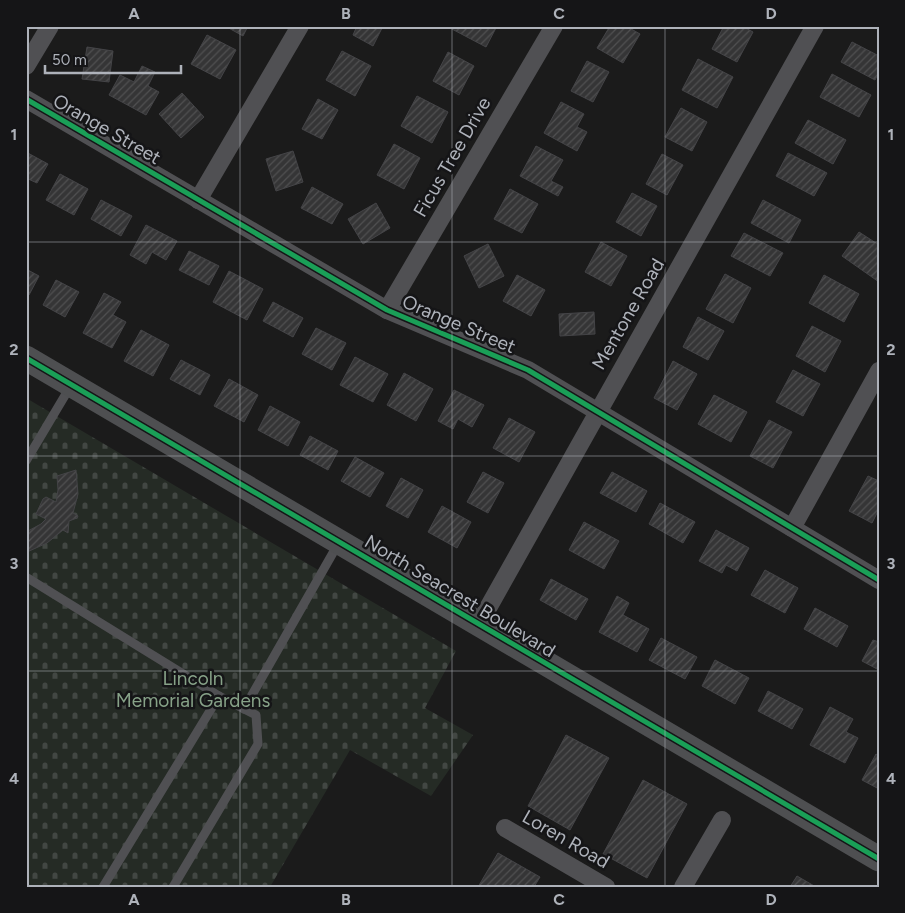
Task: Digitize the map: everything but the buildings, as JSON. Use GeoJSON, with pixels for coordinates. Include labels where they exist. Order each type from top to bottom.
{"type":"FeatureCollection","features":[{"type":"Feature","properties":{"kind":"street"},"geometry":{"type":"LineString","coordinates":[[26,66],[50,26]]}},
{"type":"Feature","properties":{"kind":"street"},"geometry":{"type":"LineString","coordinates":[[198,200],[300,26]]}},
{"type":"Feature","properties":{"kind":"street","name":"Ficus Tree Drive"},"geometry":{"type":"LineString","coordinates":[[387,310],[554,26]]}},
{"type":"Feature","properties":{"kind":"street","name":"Mentone Road"},"geometry":{"type":"LineString","coordinates":[[479,624],[815,26]]}},
{"type":"Feature","properties":{"kind":"street","name":"Orange Street"},"geometry":{"type":"LineString","coordinates":[[26,99],[387,310],[528,370],[879,580]]}},
{"type":"Feature","properties":{"kind":"street","name":"North Seacrest Boulevard"},"geometry":{"type":"LineString","coordinates":[[26,358],[879,860]]}},
{"type":"Feature","properties":{"kind":"street"},"geometry":{"type":"LineString","coordinates":[[792,528],[879,371]]}},
{"type":"Feature","properties":{"kind":"street"},"geometry":{"type":"LineString","coordinates":[[684,887],[722,820]]}},
{"type":"Feature","properties":{"kind":"street","name":"Loren Road"},"geometry":{"type":"LineString","coordinates":[[505,828],[606,887]]}},
{"type":"Feature","properties":{"kind":"lane"},"geometry":{"type":"LineString","coordinates":[[26,461],[71,384]]}},
{"type":"Feature","properties":{"kind":"lane"},"geometry":{"type":"LineString","coordinates":[[244,709],[339,542]]}},
{"type":"Feature","properties":{"kind":"lane"},"geometry":{"type":"LineString","coordinates":[[26,578],[219,696],[256,715],[258,744],[173,887]]}},
{"type":"Feature","properties":{"kind":"lane"},"geometry":{"type":"LineString","coordinates":[[103,887],[219,696]]}},
{"type":"Feature","properties":{"kind":"green space","name":"Lincoln Memorial Gardens"},"geometry":{"type":"Polygon","coordinates":[[[26,398],[456,651],[425,708],[473,735],[431,796],[350,750],[270,887],[26,887],[26,398]]]}},
{"type":"Feature","properties":{"kind":"cycle path"},"geometry":{"type":"LineString","coordinates":[[26,99],[387,310],[528,370],[879,580]]}},
{"type":"Feature","properties":{"kind":"cycle path"},"geometry":{"type":"LineString","coordinates":[[26,358],[879,859]]}}]}
